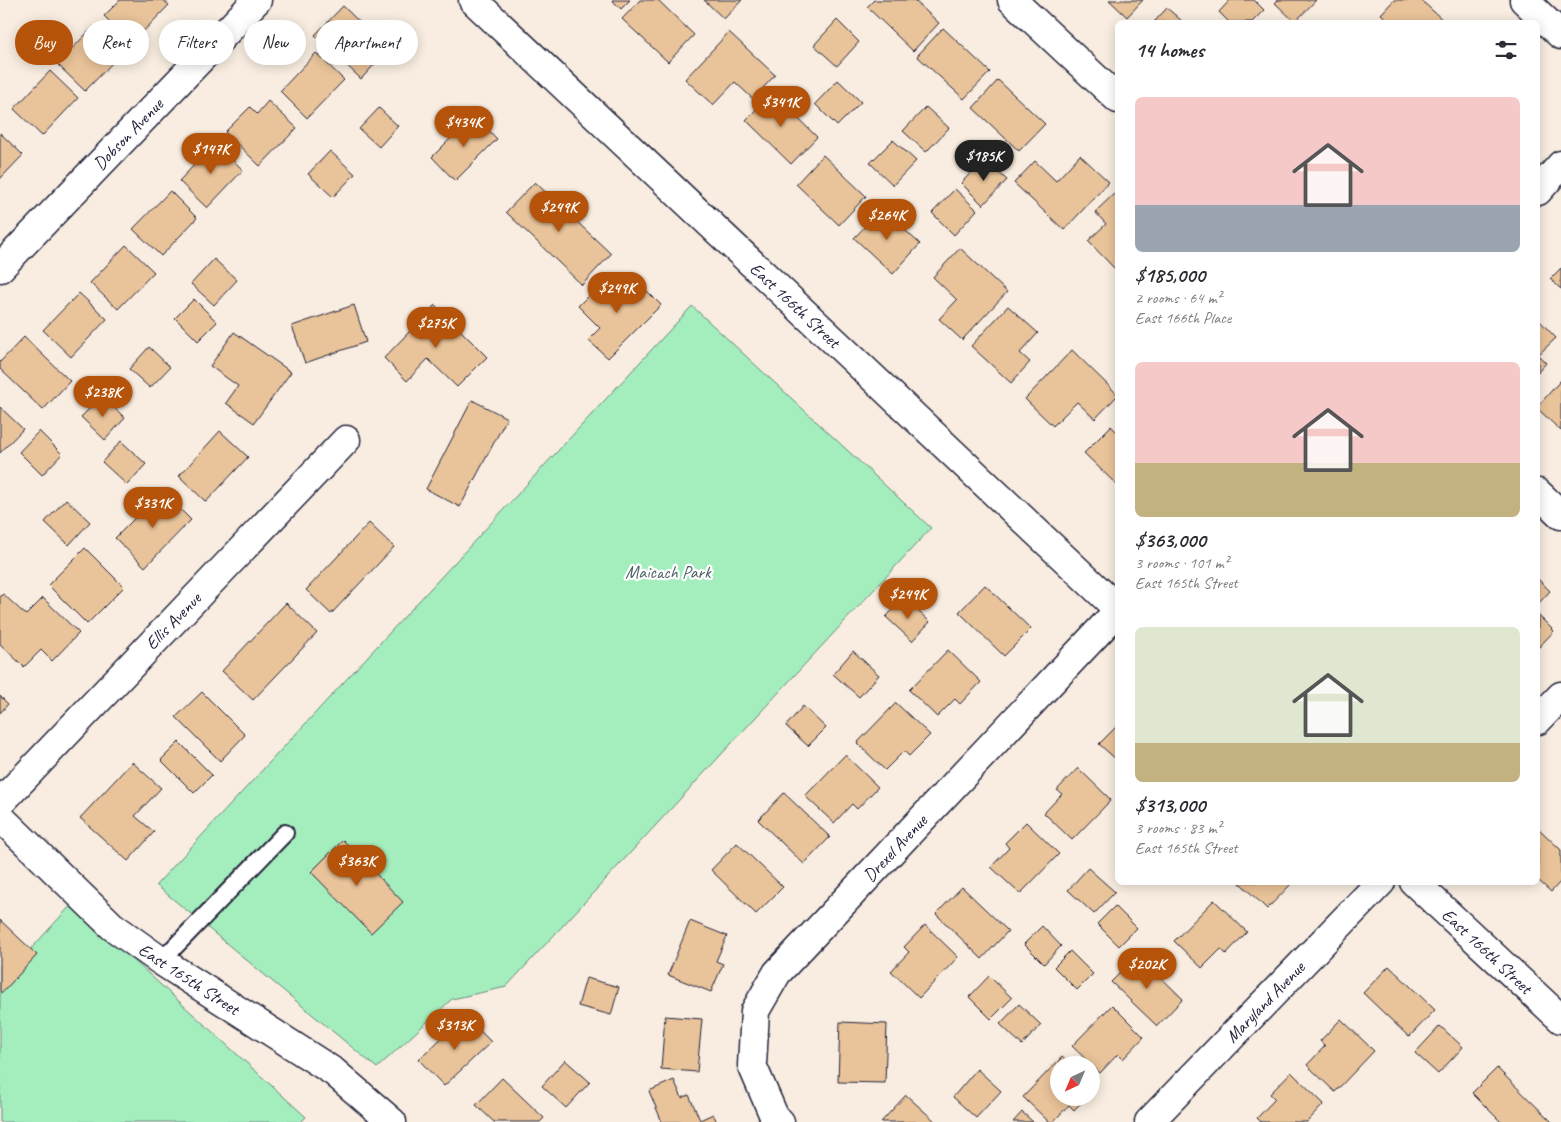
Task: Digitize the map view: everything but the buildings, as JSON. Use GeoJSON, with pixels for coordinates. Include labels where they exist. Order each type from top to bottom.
{"type":"FeatureCollection","features":[{"type":"Feature","properties":{"kind":"street","name":"Dobson Avenue"},"geometry":{"type":"LineString","coordinates":[[0,268],[257,0]]}},
{"type":"Feature","properties":{"kind":"street","name":"East 166th Street"},"geometry":{"type":"LineString","coordinates":[[473,0],[1115,607]]}},
{"type":"Feature","properties":{"kind":"street"},"geometry":{"type":"LineString","coordinates":[[1012,0],[1115,96]]}},
{"type":"Feature","properties":{"kind":"street"},"geometry":{"type":"LineString","coordinates":[[1524,0],[1561,35]]}},
{"type":"Feature","properties":{"kind":"street"},"geometry":{"type":"LineString","coordinates":[[1540,189],[1561,165]]}},
{"type":"Feature","properties":{"kind":"street","name":"Ellis Avenue"},"geometry":{"type":"LineString","coordinates":[[0,803],[346,440]]}},
{"type":"Feature","properties":{"kind":"street"},"geometry":{"type":"LineString","coordinates":[[1540,495],[1561,515]]}},
{"type":"Feature","properties":{"kind":"street","name":"Drexel Avenue"},"geometry":{"type":"LineString","coordinates":[[777,1119],[752,1064],[755,1011],[777,973],[1115,613]]}},
{"type":"Feature","properties":{"kind":"street"},"geometry":{"type":"LineString","coordinates":[[1540,718],[1561,696]]}},
{"type":"Feature","properties":{"kind":"street","name":"East 165th Street"},"geometry":{"type":"LineString","coordinates":[[0,817],[112,926],[161,962],[334,1072],[392,1122]]}},
{"type":"Feature","properties":{"kind":"street","name":"Maryland Avenue"},"geometry":{"type":"LineString","coordinates":[[1149,1122],[1378,885]]}},
{"type":"Feature","properties":{"kind":"street","name":"East 166th Street"},"geometry":{"type":"LineString","coordinates":[[1417,885],[1561,1019]]}},
{"type":"Feature","properties":{"kind":"lane"},"geometry":{"type":"LineString","coordinates":[[161,962],[285,833]]}},
{"type":"Feature","properties":{"kind":"green space","name":"Maicach Park"},"geometry":{"type":"Polygon","coordinates":[[[692,306],[931,528],[506,987],[452,999],[377,1068],[156,885],[692,306]]]}},
{"type":"Feature","properties":{"kind":"green space"},"geometry":{"type":"Polygon","coordinates":[[[72,904],[306,1117],[301,1122],[0,1122],[0,965],[9,973],[72,904]]]}}]}
